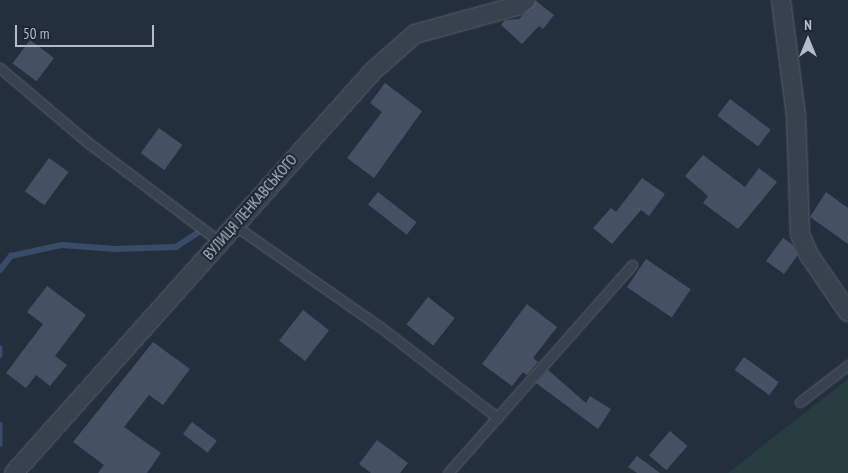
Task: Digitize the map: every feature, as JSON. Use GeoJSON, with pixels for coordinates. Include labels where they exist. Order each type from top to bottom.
{"type":"FeatureCollection","features":[{"type":"Feature","properties":{"kind":"street","name":"ВУЛИЦЯ ЛЕНКАВСЬКОГО"},"geometry":{"type":"LineString","coordinates":[[14,473],[373,70],[415,34],[517,6],[526,0]]}},
{"type":"Feature","properties":{"kind":"street"},"geometry":{"type":"LineString","coordinates":[[781,0],[796,115],[800,234],[809,256],[848,312]]}},
{"type":"Feature","properties":{"kind":"lane"},"geometry":{"type":"LineString","coordinates":[[0,68],[86,141],[220,242]]}},
{"type":"Feature","properties":{"kind":"lane"},"geometry":{"type":"LineString","coordinates":[[233,225],[379,326],[498,418]]}},
{"type":"Feature","properties":{"kind":"lane"},"geometry":{"type":"LineString","coordinates":[[448,473],[632,265]]}},
{"type":"Feature","properties":{"kind":"lane"},"geometry":{"type":"LineString","coordinates":[[800,402],[848,365]]}},
{"type":"Feature","properties":{"kind":"green space"},"geometry":{"type":"Polygon","coordinates":[[[848,379],[848,473],[728,473],[848,379]]]}},
{"type":"Feature","properties":{"kind":"building"},"geometry":{"type":"Polygon","coordinates":[[[536,1],[554,15],[543,29],[539,26],[522,44],[501,25],[505,20],[519,19],[536,1]]]}},
{"type":"Feature","properties":{"kind":"building"},"geometry":{"type":"Polygon","coordinates":[[[30,40],[54,58],[37,81],[13,63],[30,40]]]}},
{"type":"Feature","properties":{"kind":"building"},"geometry":{"type":"Polygon","coordinates":[[[385,83],[422,111],[374,178],[347,158],[382,112],[370,103],[385,83]]]}},
{"type":"Feature","properties":{"kind":"building"},"geometry":{"type":"Polygon","coordinates":[[[730,99],[771,130],[758,146],[717,116],[730,99]]]}},
{"type":"Feature","properties":{"kind":"building"},"geometry":{"type":"Polygon","coordinates":[[[159,128],[182,145],[164,170],[141,153],[159,128]]]}},
{"type":"Feature","properties":{"kind":"building"},"geometry":{"type":"Polygon","coordinates":[[[703,155],[745,187],[759,168],[777,182],[738,229],[703,203],[708,196],[685,176],[703,155]]]}},
{"type":"Feature","properties":{"kind":"building"},"geometry":{"type":"Polygon","coordinates":[[[49,158],[68,172],[44,205],[25,191],[49,158]]]}},
{"type":"Feature","properties":{"kind":"building"},"geometry":{"type":"Polygon","coordinates":[[[642,178],[665,194],[649,216],[641,210],[612,244],[593,228],[611,208],[616,212],[642,178]]]}},
{"type":"Feature","properties":{"kind":"building"},"geometry":{"type":"Polygon","coordinates":[[[378,192],[417,222],[407,235],[368,205],[378,192]]]}},
{"type":"Feature","properties":{"kind":"building"},"geometry":{"type":"Polygon","coordinates":[[[826,192],[848,208],[848,244],[810,217],[826,192]]]}},
{"type":"Feature","properties":{"kind":"building"},"geometry":{"type":"Polygon","coordinates":[[[783,238],[793,245],[798,255],[784,274],[766,261],[783,238]]]}},
{"type":"Feature","properties":{"kind":"building"},"geometry":{"type":"Polygon","coordinates":[[[646,259],[691,289],[672,317],[627,287],[646,259]]]}},
{"type":"Feature","properties":{"kind":"building"},"geometry":{"type":"Polygon","coordinates":[[[47,286],[86,315],[55,356],[67,365],[50,386],[36,375],[26,388],[6,373],[43,324],[27,312],[47,286]]]}},
{"type":"Feature","properties":{"kind":"building"},"geometry":{"type":"Polygon","coordinates":[[[428,297],[455,318],[433,346],[406,325],[428,297]]]}},
{"type":"Feature","properties":{"kind":"building"},"geometry":{"type":"Polygon","coordinates":[[[527,304],[557,327],[533,358],[538,362],[527,375],[523,372],[512,386],[482,364],[527,304]]]}},
{"type":"Feature","properties":{"kind":"building"},"geometry":{"type":"Polygon","coordinates":[[[303,310],[329,330],[305,361],[279,341],[303,310]]]}},
{"type":"Feature","properties":{"kind":"building"},"geometry":{"type":"Polygon","coordinates":[[[153,342],[190,369],[163,405],[149,395],[124,427],[161,453],[147,473],[98,473],[104,465],[73,442],[153,342]]]}},
{"type":"Feature","properties":{"kind":"building"},"geometry":{"type":"Polygon","coordinates":[[[744,357],[779,382],[769,395],[735,370],[744,357]]]}},
{"type":"Feature","properties":{"kind":"building"},"geometry":{"type":"Polygon","coordinates":[[[548,370],[586,403],[590,396],[611,409],[598,429],[536,383],[548,370]]]}},
{"type":"Feature","properties":{"kind":"building"},"geometry":{"type":"Polygon","coordinates":[[[192,422],[217,441],[208,453],[183,434],[192,422]]]}},
{"type":"Feature","properties":{"kind":"building"},"geometry":{"type":"Polygon","coordinates":[[[670,431],[687,446],[666,470],[649,455],[670,431]]]}},
{"type":"Feature","properties":{"kind":"building"},"geometry":{"type":"Polygon","coordinates":[[[377,440],[408,463],[400,473],[371,473],[359,464],[377,440]]]}},
{"type":"Feature","properties":{"kind":"building"},"geometry":{"type":"Polygon","coordinates":[[[637,456],[660,473],[637,473],[628,467],[637,456]]]}},
{"type":"Feature","properties":{"kind":"waterway"},"geometry":{"type":"LineString","coordinates":[[0,270],[11,256],[62,245],[116,249],[176,247],[199,232]]}},
{"type":"Feature","properties":{"kind":"waterway"},"geometry":{"type":"LineString","coordinates":[[0,348],[0,355]]}},
{"type":"Feature","properties":{"kind":"waterway"},"geometry":{"type":"LineString","coordinates":[[0,425],[0,444]]}}]}
